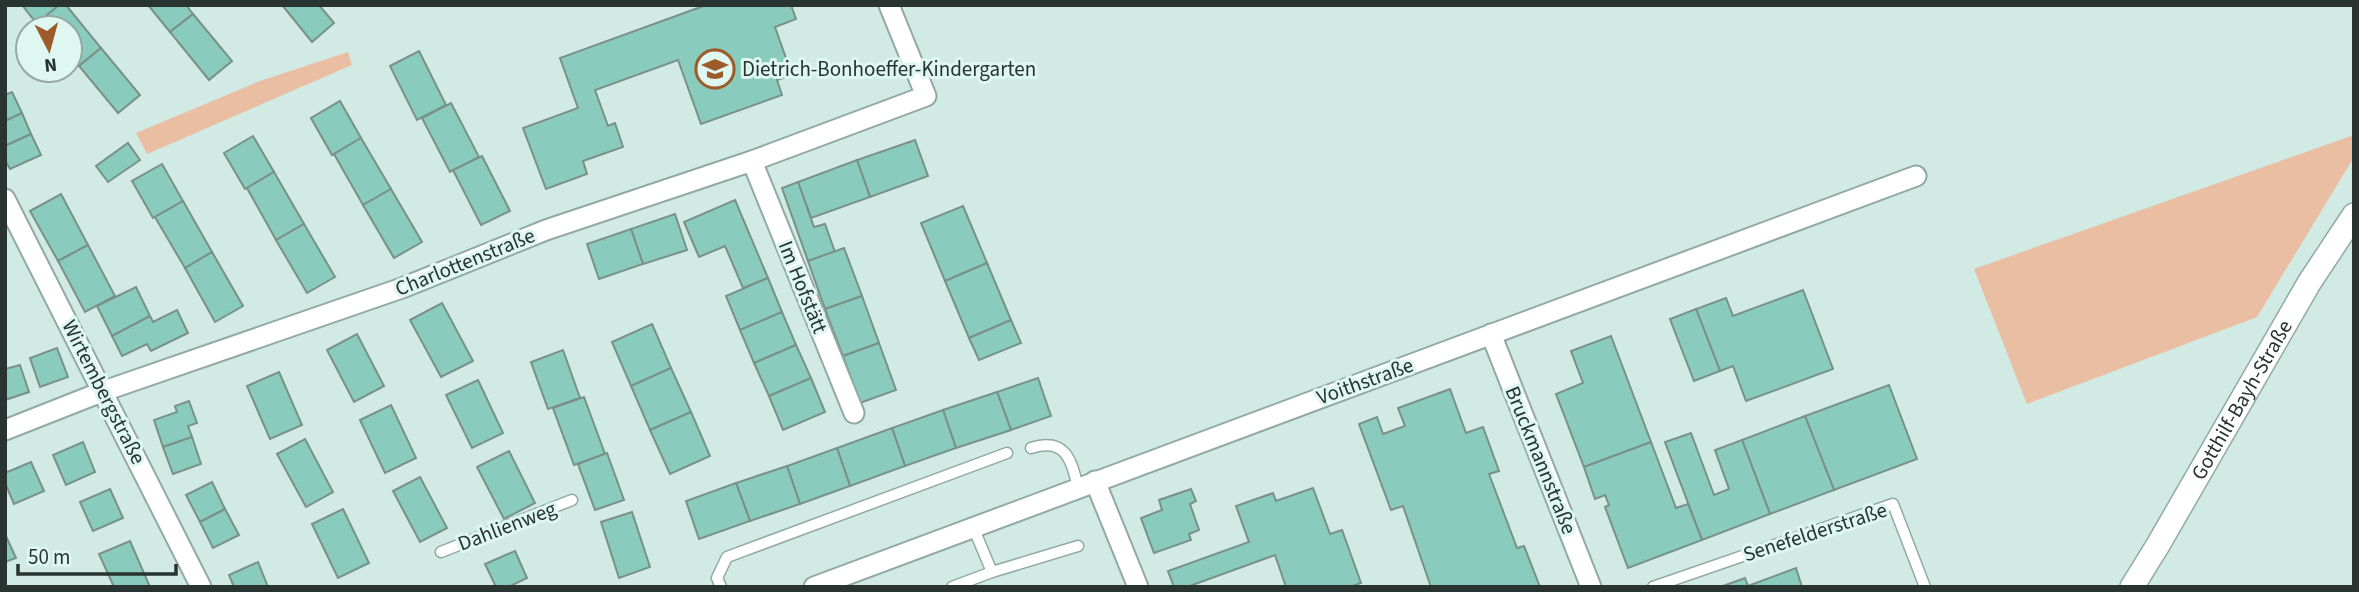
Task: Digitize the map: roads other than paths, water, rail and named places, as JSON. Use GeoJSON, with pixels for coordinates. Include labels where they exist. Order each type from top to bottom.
{"type":"FeatureCollection","features":[{"type":"Feature","properties":{"kind":"street","name":"Charlottenstraße"},"geometry":{"type":"LineString","coordinates":[[5,430],[104,391],[402,288],[546,230],[752,161],[926,96],[889,5]]}},
{"type":"Feature","properties":{"kind":"street","name":"Im Hofstätt"},"geometry":{"type":"LineString","coordinates":[[752,161],[854,413]]}},
{"type":"Feature","properties":{"kind":"street","name":"Voithstraße"},"geometry":{"type":"LineString","coordinates":[[814,587],[1916,176]]}},
{"type":"Feature","properties":{"kind":"street","name":"Wirtembergstraße"},"geometry":{"type":"LineString","coordinates":[[5,199],[201,587]]}},
{"type":"Feature","properties":{"kind":"street","name":"Gotthilf-Bayh-Straße"},"geometry":{"type":"LineString","coordinates":[[2132,587],[2309,283],[2354,215]]}},
{"type":"Feature","properties":{"kind":"street","name":"Bruckmannstraße"},"geometry":{"type":"LineString","coordinates":[[1491,334],[1591,587]]}},
{"type":"Feature","properties":{"kind":"street"},"geometry":{"type":"LineString","coordinates":[[1086,484],[1139,587]]}},
{"type":"Feature","properties":{"kind":"lane"},"geometry":{"type":"LineString","coordinates":[[1031,448],[1043,444],[1058,447],[1070,458],[1086,484]]}},
{"type":"Feature","properties":{"kind":"lane"},"geometry":{"type":"LineString","coordinates":[[721,587],[717,578],[727,557],[1007,453]]}},
{"type":"Feature","properties":{"kind":"lane","name":"Dahlienweg"},"geometry":{"type":"LineString","coordinates":[[441,552],[572,500]]}},
{"type":"Feature","properties":{"kind":"lane","name":"Senefelderstraße"},"geometry":{"type":"LineString","coordinates":[[1653,587],[1894,503],[1925,587]]}},
{"type":"Feature","properties":{"kind":"lane"},"geometry":{"type":"LineString","coordinates":[[973,527],[992,572]]}},
{"type":"Feature","properties":{"kind":"lane"},"geometry":{"type":"LineString","coordinates":[[952,587],[1078,546]]}},
{"type":"Feature","properties":{"kind":"place","name":"Dietrich-Bonhoeffer-Kindergarten"},"geometry":{"type":"Point","coordinates":[715,69]}}]}
